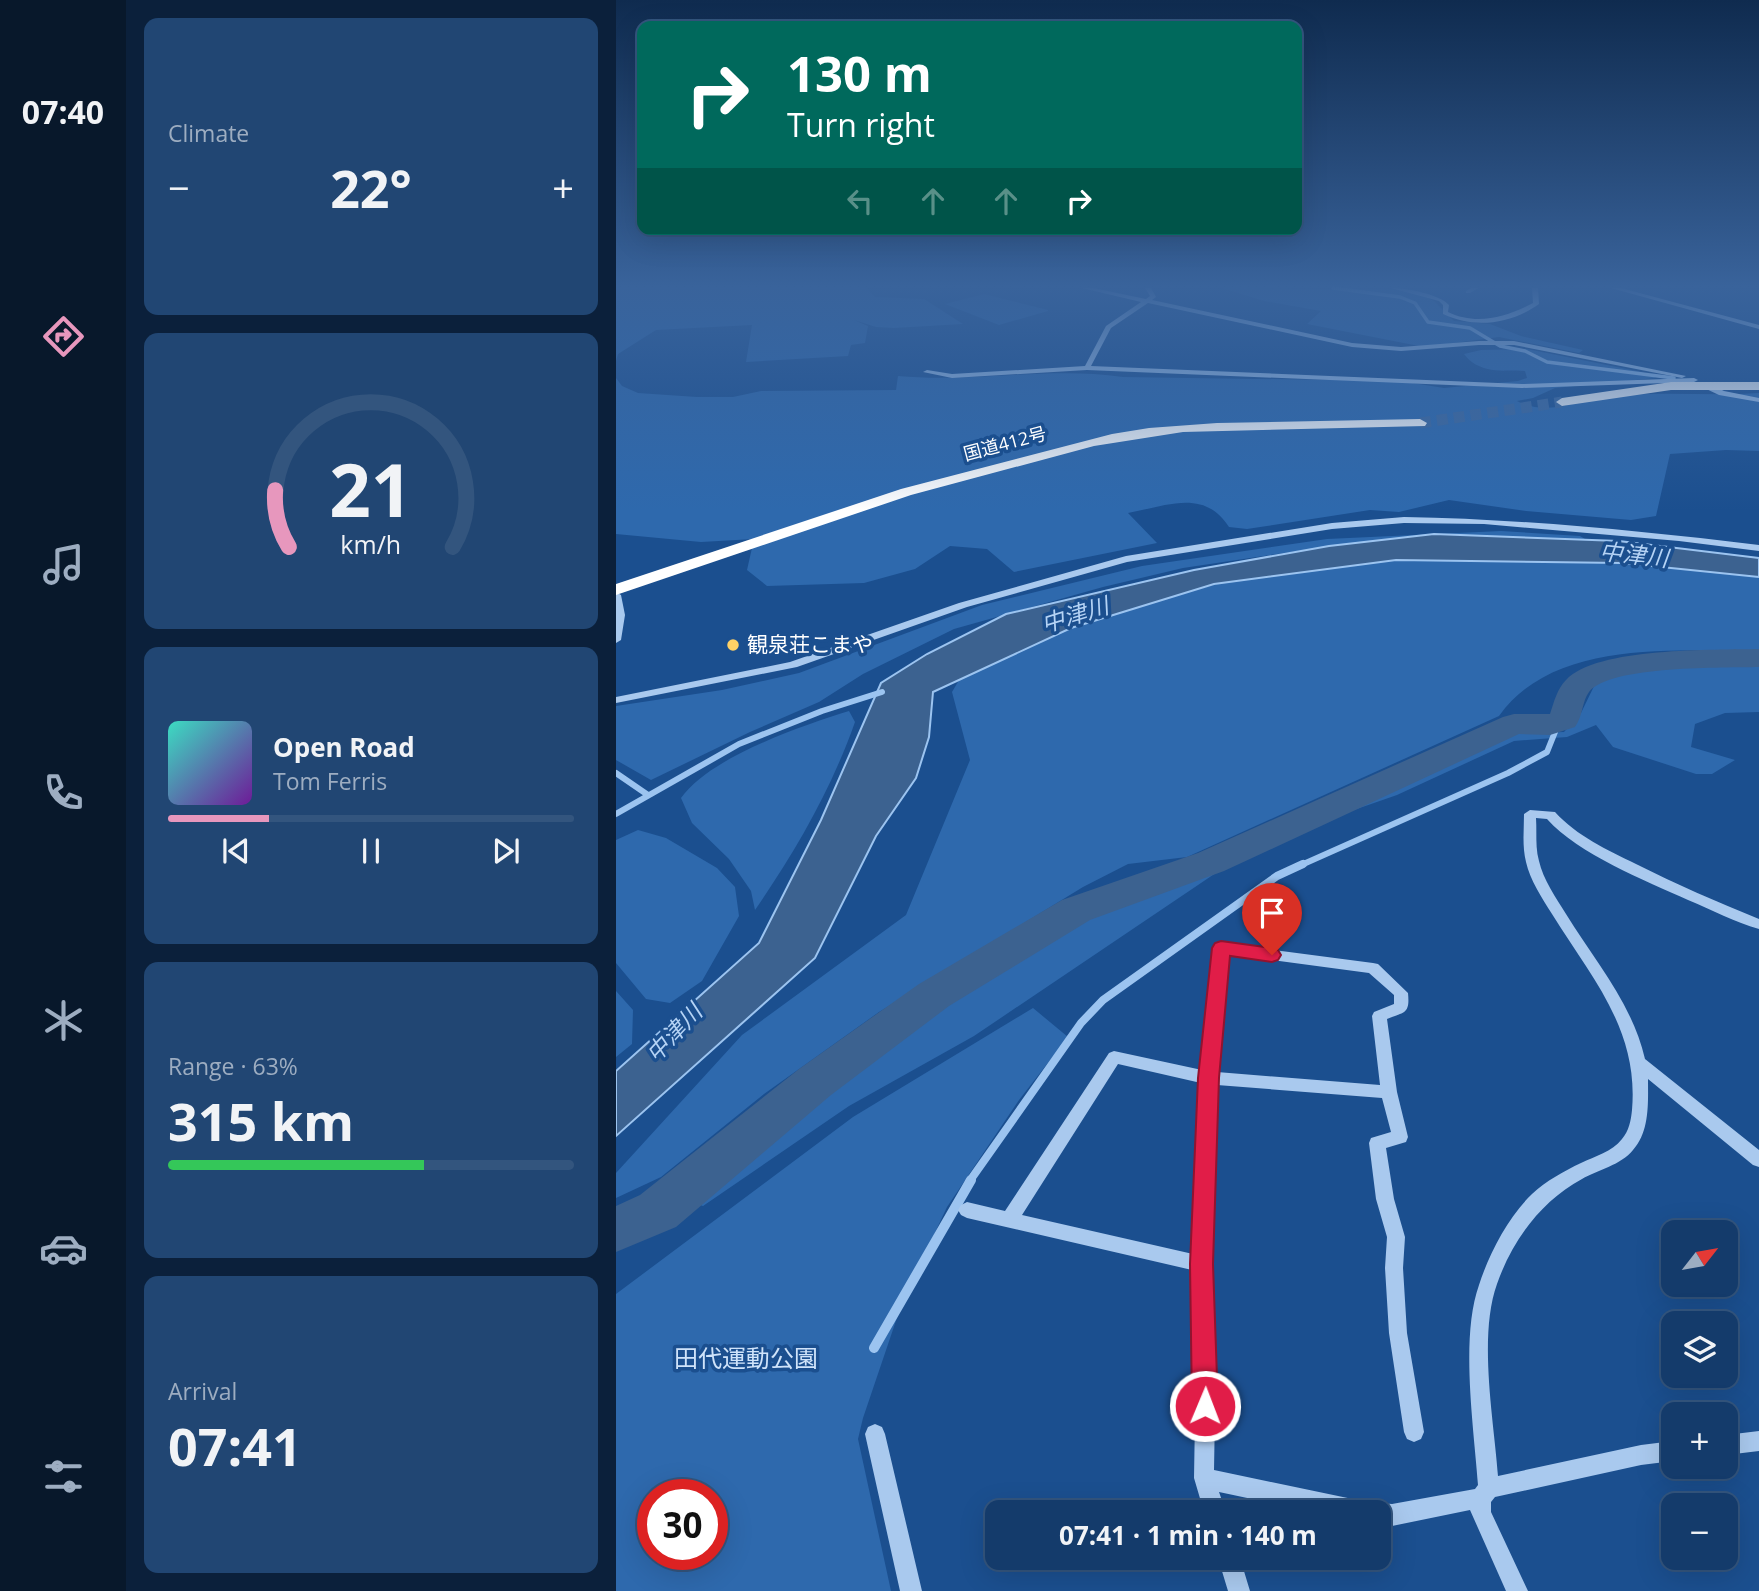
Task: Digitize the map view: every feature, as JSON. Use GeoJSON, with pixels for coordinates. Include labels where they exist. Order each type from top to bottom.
{"type":"FeatureCollection","features":[{"type":"Feature","properties":{"kind":"highway"},"geometry":{"type":"LineString","coordinates":[[1562,402],[1700,383],[1759,386]]}},
{"type":"Feature","properties":{"kind":"highway","name":"国道412号"},"geometry":{"type":"LineString","coordinates":[[616,593],[857,506],[935,482],[1081,444],[1168,430],[1229,426],[1363,426],[1420,423]]}},
{"type":"Feature","properties":{"kind":"street"},"geometry":{"type":"LineString","coordinates":[[1087,368],[1090,362]]}},
{"type":"Feature","properties":{"kind":"street"},"geometry":{"type":"LineString","coordinates":[[1607,362],[1659,370],[1722,393],[1759,400]]}},
{"type":"Feature","properties":{"kind":"street"},"geometry":{"type":"LineString","coordinates":[[927,372],[952,376],[1087,368],[1522,386],[1700,383]]}},
{"type":"Feature","properties":{"kind":"street"},"geometry":{"type":"LineString","coordinates":[[616,700],[793,665],[963,605],[1126,559],[1332,526],[1404,520],[1495,522],[1679,538],[1759,548]]}},
{"type":"Feature","properties":{"kind":"street"},"geometry":{"type":"LineString","coordinates":[[616,593],[621,615],[616,640]]}},
{"type":"Feature","properties":{"kind":"street"},"geometry":{"type":"LineString","coordinates":[[1517,1591],[1481,1513],[1485,1493],[1480,1318],[1486,1286],[1521,1223],[1538,1200],[1575,1174],[1613,1158],[1629,1145],[1635,1133],[1640,1109],[1639,1063],[1626,1016],[1560,913],[1533,865],[1530,814],[1551,815],[1554,823],[1570,835],[1628,865],[1759,924]]}},
{"type":"Feature","properties":{"kind":"street"},"geometry":{"type":"LineString","coordinates":[[1211,1500],[1204,1478],[1206,1357],[1201,1264],[1209,1078],[1221,948],[1373,968],[1401,993],[1402,1007],[1379,1016],[1389,1092],[1400,1137],[1377,1143],[1385,1199],[1396,1237],[1394,1268],[1398,1333],[1414,1432]]}},
{"type":"Feature","properties":{"kind":"street"},"geometry":{"type":"LineString","coordinates":[[1009,1220],[1114,1057],[1209,1078],[1389,1092]]}},
{"type":"Feature","properties":{"kind":"street"},"geometry":{"type":"LineString","coordinates":[[1639,1063],[1759,1160]]}},
{"type":"Feature","properties":{"kind":"street"},"geometry":{"type":"LineString","coordinates":[[967,1210],[1201,1264]]}},
{"type":"Feature","properties":{"kind":"street"},"geometry":{"type":"LineString","coordinates":[[876,1434],[911,1591]]}},
{"type":"Feature","properties":{"kind":"street"},"geometry":{"type":"LineString","coordinates":[[1738,1444],[1759,1441]]}},
{"type":"Feature","properties":{"kind":"street"},"geometry":{"type":"LineString","coordinates":[[1391,1515],[1661,1452]]}},
{"type":"Feature","properties":{"kind":"street"},"geometry":{"type":"LineString","coordinates":[[1204,1478],[1306,1500]]}},
{"type":"Feature","properties":{"kind":"street"},"geometry":{"type":"LineString","coordinates":[[1233,1570],[1239,1591]]}},
{"type":"Feature","properties":{"kind":"green space"},"geometry":{"type":"Polygon","coordinates":[[[1473,362],[1593,362],[1642,372],[1656,378],[1555,388],[1533,398],[1517,401],[1546,408],[1637,394],[1759,393],[1759,451],[1726,450],[1670,454],[1656,516],[1631,520],[1526,511],[1449,500],[1399,512],[1370,510],[1247,529],[1229,527],[1208,507],[1171,504],[1128,513],[1157,543],[1014,572],[987,549],[950,546],[915,569],[864,583],[767,586],[747,570],[754,539],[701,542],[616,534],[616,378],[622,386],[638,393],[733,397],[761,391],[896,390],[898,376],[955,378],[1067,373],[1123,377],[1400,381],[1444,388],[1527,378],[1525,371],[1484,368],[1473,362]]]}},
{"type":"Feature","properties":{"kind":"green space"},"geometry":{"type":"Polygon","coordinates":[[[1501,531],[1580,536],[1590,542],[1393,540],[1345,544],[1183,568],[1103,587],[954,629],[863,674],[819,702],[651,780],[616,760],[616,706],[722,690],[799,673],[982,605],[1142,566],[1327,539],[1501,531]]]}},
{"type":"Feature","properties":{"kind":"green space"},"geometry":{"type":"Polygon","coordinates":[[[1453,555],[1657,565],[1759,576],[1759,650],[1654,651],[1583,661],[1551,673],[1523,691],[1499,716],[1187,857],[1128,864],[1083,887],[879,1012],[764,1094],[661,1177],[616,1198],[616,1173],[742,1035],[906,915],[970,760],[952,692],[962,675],[1038,640],[1131,608],[1221,583],[1318,566],[1453,555]]]}},
{"type":"Feature","properties":{"kind":"green space"},"geometry":{"type":"Polygon","coordinates":[[[1759,662],[1759,712],[1725,713],[1695,724],[1691,747],[1735,760],[1712,774],[1696,774],[1613,747],[1596,725],[1567,737],[1514,741],[1397,795],[1351,811],[1347,805],[1505,734],[1564,732],[1581,713],[1597,680],[1667,665],[1759,662]]]}},
{"type":"Feature","properties":{"kind":"green space"},"geometry":{"type":"Polygon","coordinates":[[[849,711],[855,722],[835,772],[798,843],[755,910],[751,891],[729,859],[692,823],[681,798],[695,783],[734,756],[782,734],[849,711]]]}},
{"type":"Feature","properties":{"kind":"green space"},"geometry":{"type":"Polygon","coordinates":[[[638,830],[666,838],[717,868],[735,887],[739,916],[702,981],[670,1003],[646,999],[616,963],[616,840],[638,830]]]}},
{"type":"Feature","properties":{"kind":"green space"},"geometry":{"type":"Polygon","coordinates":[[[1244,854],[974,1036],[849,1106],[703,1206],[686,1200],[762,1133],[825,1085],[989,974],[1090,912],[1244,854]]]}},
{"type":"Feature","properties":{"kind":"green space"},"geometry":{"type":"Polygon","coordinates":[[[616,991],[633,1010],[632,1044],[616,1057],[616,991]]]}},
{"type":"Feature","properties":{"kind":"green space","name":"田代運動公園"},"geometry":{"type":"Polygon","coordinates":[[[1033,1008],[1068,1037],[1019,1100],[947,1207],[902,1303],[863,1418],[858,1439],[891,1591],[616,1591],[616,1294],[853,1117],[1033,1008]]]}},
{"type":"Feature","properties":{"kind":"water","name":"中津川"},"geometry":{"type":"Polygon","coordinates":[[[1434,534],[1619,541],[1759,558],[1759,577],[1622,563],[1396,560],[1214,584],[1071,628],[933,692],[929,737],[916,778],[876,836],[815,958],[616,1136],[616,1071],[759,943],[821,820],[881,683],[927,654],[1006,614],[1194,570],[1329,546],[1434,534]]]}},
{"type":"Feature","properties":{"kind":"waterway"},"geometry":{"type":"LineString","coordinates":[[1549,362],[1674,378]]}},
{"type":"Feature","properties":{"kind":"waterway"},"geometry":{"type":"LineString","coordinates":[[616,1229],[658,1211],[815,1082],[934,995],[1076,910],[1211,862],[1514,724],[1550,725],[1564,720],[1576,688],[1592,676],[1612,669],[1663,662],[1759,658]]}},
{"type":"Feature","properties":{"kind":"waterway"},"geometry":{"type":"LineString","coordinates":[[616,814],[739,744],[822,711],[882,692]]}},
{"type":"Feature","properties":{"kind":"waterway"},"geometry":{"type":"LineString","coordinates":[[1299,866],[1508,773],[1547,752],[1559,722]]}},
{"type":"Feature","properties":{"kind":"waterway"},"geometry":{"type":"LineString","coordinates":[[616,773],[648,795]]}},
{"type":"Feature","properties":{"kind":"waterway"},"geometry":{"type":"LineString","coordinates":[[969,1182],[1081,1023],[1103,1000],[1277,876],[1303,864]]}},
{"type":"Feature","properties":{"kind":"waterway"},"geometry":{"type":"LineString","coordinates":[[874,1348],[971,1180]]}},
{"type":"Feature","properties":{"kind":"tunnel"},"geometry":{"type":"LineString","coordinates":[[1420,423],[1562,402]]}},
{"type":"Feature","properties":{"kind":"place","name":"観泉荘こまや"},"geometry":{"type":"Point","coordinates":[733,645]}},
{"type":"Feature","properties":{"kind":"route"},"geometry":{"type":"LineString","coordinates":[[1205,1406],[1206,1357],[1201,1264],[1209,1078],[1221,948],[1272,955]]}}]}
